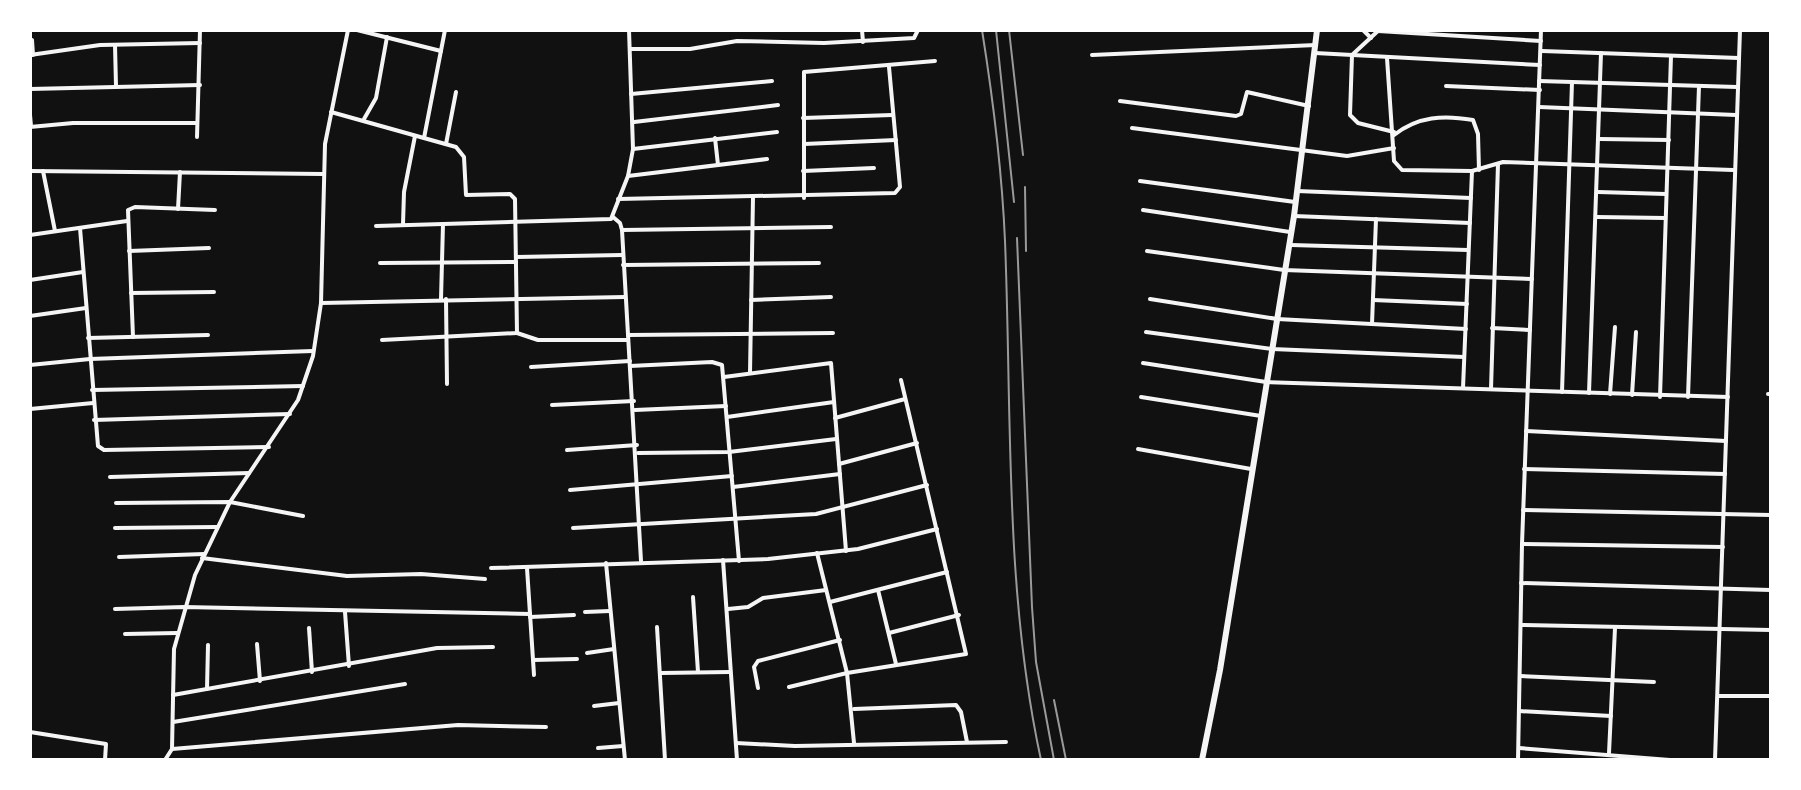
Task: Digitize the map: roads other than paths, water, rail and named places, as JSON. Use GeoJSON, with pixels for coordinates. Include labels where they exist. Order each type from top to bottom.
{"type":"FeatureCollection","features":[{"type":"Feature","properties":{"kind":"main road"},"geometry":{"type":"LineString","coordinates":[[1202,760],[1218,685],[1294,216],[1317,30]]}},
{"type":"Feature","properties":{"kind":"street"},"geometry":{"type":"LineString","coordinates":[[197,137],[200,30]]}},
{"type":"Feature","properties":{"kind":"street"},"geometry":{"type":"LineString","coordinates":[[165,760],[172,749],[177,633],[184,607],[203,556],[230,502],[290,414],[303,386],[313,351],[321,303],[323,174],[331,112],[348,30]]}},
{"type":"Feature","properties":{"kind":"street"},"geometry":{"type":"LineString","coordinates":[[357,30],[441,51]]}},
{"type":"Feature","properties":{"kind":"street"},"geometry":{"type":"LineString","coordinates":[[424,138],[445,30]]}},
{"type":"Feature","properties":{"kind":"street"},"geometry":{"type":"LineString","coordinates":[[613,217],[628,176],[633,149],[629,30]]}},
{"type":"Feature","properties":{"kind":"street"},"geometry":{"type":"LineString","coordinates":[[862,30],[863,42]]}},
{"type":"Feature","properties":{"kind":"street"},"geometry":{"type":"LineString","coordinates":[[629,49],[690,49],[737,41],[863,42],[914,38],[918,30]]}},
{"type":"Feature","properties":{"kind":"street"},"geometry":{"type":"LineString","coordinates":[[1363,30],[1371,38]]}},
{"type":"Feature","properties":{"kind":"street"},"geometry":{"type":"LineString","coordinates":[[1518,760],[1524,469],[1541,30]]}},
{"type":"Feature","properties":{"kind":"street"},"geometry":{"type":"LineString","coordinates":[[1715,760],[1740,30]]}},
{"type":"Feature","properties":{"kind":"street"},"geometry":{"type":"LineString","coordinates":[[1479,170],[1478,134],[1473,120],[1429,118],[1416,121],[1394,134],[1358,123],[1350,115],[1352,55],[1378,31],[1541,41]]}},
{"type":"Feature","properties":{"kind":"street"},"geometry":{"type":"LineString","coordinates":[[364,119],[379,85],[390,38]]}},
{"type":"Feature","properties":{"kind":"street"},"geometry":{"type":"LineString","coordinates":[[32,40],[32,55],[115,45],[200,43]]}},
{"type":"Feature","properties":{"kind":"street"},"geometry":{"type":"LineString","coordinates":[[115,45],[116,86]]}},
{"type":"Feature","properties":{"kind":"street"},"geometry":{"type":"LineString","coordinates":[[1092,55],[1316,49],[1387,58],[1540,65]]}},
{"type":"Feature","properties":{"kind":"street"},"geometry":{"type":"LineString","coordinates":[[1540,51],[1739,58]]}},
{"type":"Feature","properties":{"kind":"street"},"geometry":{"type":"LineString","coordinates":[[1589,393],[1601,53]]}},
{"type":"Feature","properties":{"kind":"street"},"geometry":{"type":"LineString","coordinates":[[1660,397],[1671,56]]}},
{"type":"Feature","properties":{"kind":"street"},"geometry":{"type":"LineString","coordinates":[[1387,58],[1394,161],[1402,170],[1472,171],[1498,163],[1733,170]]}},
{"type":"Feature","properties":{"kind":"street"},"geometry":{"type":"LineString","coordinates":[[804,198],[803,75],[808,70],[889,67],[935,61]]}},
{"type":"Feature","properties":{"kind":"street"},"geometry":{"type":"LineString","coordinates":[[618,199],[804,198],[899,191],[889,67]]}},
{"type":"Feature","properties":{"kind":"street"},"geometry":{"type":"LineString","coordinates":[[631,94],[772,81]]}},
{"type":"Feature","properties":{"kind":"street"},"geometry":{"type":"LineString","coordinates":[[1539,81],[1737,87]]}},
{"type":"Feature","properties":{"kind":"street"},"geometry":{"type":"LineString","coordinates":[[1562,392],[1572,82]]}},
{"type":"Feature","properties":{"kind":"street"},"geometry":{"type":"LineString","coordinates":[[30,89],[200,85]]}},
{"type":"Feature","properties":{"kind":"street"},"geometry":{"type":"LineString","coordinates":[[1446,86],[1540,90]]}},
{"type":"Feature","properties":{"kind":"street"},"geometry":{"type":"LineString","coordinates":[[1688,397],[1699,86]]}},
{"type":"Feature","properties":{"kind":"street"},"geometry":{"type":"LineString","coordinates":[[446,144],[456,92]]}},
{"type":"Feature","properties":{"kind":"street"},"geometry":{"type":"LineString","coordinates":[[1120,101],[1236,116],[1241,114],[1247,92],[1310,106]]}},
{"type":"Feature","properties":{"kind":"street"},"geometry":{"type":"LineString","coordinates":[[633,122],[778,105]]}},
{"type":"Feature","properties":{"kind":"street"},"geometry":{"type":"LineString","coordinates":[[1538,107],[1736,115]]}},
{"type":"Feature","properties":{"kind":"street"},"geometry":{"type":"LineString","coordinates":[[331,112],[372,121],[462,150],[466,195],[513,195],[517,333]]}},
{"type":"Feature","properties":{"kind":"street"},"geometry":{"type":"LineString","coordinates":[[30,115],[30,126],[197,123]]}},
{"type":"Feature","properties":{"kind":"street"},"geometry":{"type":"LineString","coordinates":[[803,118],[892,115]]}},
{"type":"Feature","properties":{"kind":"street"},"geometry":{"type":"LineString","coordinates":[[1132,128],[1347,156],[1394,148]]}},
{"type":"Feature","properties":{"kind":"street"},"geometry":{"type":"LineString","coordinates":[[633,149],[777,132]]}},
{"type":"Feature","properties":{"kind":"street"},"geometry":{"type":"LineString","coordinates":[[403,225],[404,192],[415,136]]}},
{"type":"Feature","properties":{"kind":"street"},"geometry":{"type":"LineString","coordinates":[[715,138],[718,165]]}},
{"type":"Feature","properties":{"kind":"street"},"geometry":{"type":"LineString","coordinates":[[1600,139],[1669,140]]}},
{"type":"Feature","properties":{"kind":"street"},"geometry":{"type":"LineString","coordinates":[[804,144],[896,140]]}},
{"type":"Feature","properties":{"kind":"street"},"geometry":{"type":"LineString","coordinates":[[628,176],[767,159]]}},
{"type":"Feature","properties":{"kind":"street"},"geometry":{"type":"LineString","coordinates":[[1491,389],[1498,163]]}},
{"type":"Feature","properties":{"kind":"street"},"geometry":{"type":"LineString","coordinates":[[803,171],[874,168]]}},
{"type":"Feature","properties":{"kind":"street"},"geometry":{"type":"LineString","coordinates":[[30,171],[323,174]]}},
{"type":"Feature","properties":{"kind":"street"},"geometry":{"type":"LineString","coordinates":[[43,171],[55,231]]}},
{"type":"Feature","properties":{"kind":"street"},"geometry":{"type":"LineString","coordinates":[[1463,388],[1472,171]]}},
{"type":"Feature","properties":{"kind":"street"},"geometry":{"type":"LineString","coordinates":[[178,209],[180,172]]}},
{"type":"Feature","properties":{"kind":"street"},"geometry":{"type":"LineString","coordinates":[[1140,181],[1295,202]]}},
{"type":"Feature","properties":{"kind":"street"},"geometry":{"type":"LineString","coordinates":[[1296,191],[1471,198]]}},
{"type":"Feature","properties":{"kind":"street"},"geometry":{"type":"LineString","coordinates":[[1598,192],[1666,194]]}},
{"type":"Feature","properties":{"kind":"street"},"geometry":{"type":"LineString","coordinates":[[750,373],[753,197]]}},
{"type":"Feature","properties":{"kind":"street"},"geometry":{"type":"LineString","coordinates":[[133,337],[128,210],[135,207],[215,210]]}},
{"type":"Feature","properties":{"kind":"street"},"geometry":{"type":"LineString","coordinates":[[1143,210],[1290,232]]}},
{"type":"Feature","properties":{"kind":"street"},"geometry":{"type":"LineString","coordinates":[[1294,216],[1470,223]]}},
{"type":"Feature","properties":{"kind":"street"},"geometry":{"type":"LineString","coordinates":[[376,226],[613,217],[620,223],[638,453],[641,561]]}},
{"type":"Feature","properties":{"kind":"street"},"geometry":{"type":"LineString","coordinates":[[1597,217],[1665,218]]}},
{"type":"Feature","properties":{"kind":"street"},"geometry":{"type":"LineString","coordinates":[[1372,324],[1376,219]]}},
{"type":"Feature","properties":{"kind":"street"},"geometry":{"type":"LineString","coordinates":[[30,235],[127,221]]}},
{"type":"Feature","properties":{"kind":"street"},"geometry":{"type":"LineString","coordinates":[[443,224],[447,384]]}},
{"type":"Feature","properties":{"kind":"street"},"geometry":{"type":"LineString","coordinates":[[622,230],[831,227]]}},
{"type":"Feature","properties":{"kind":"street"},"geometry":{"type":"LineString","coordinates":[[80,228],[98,446],[104,450],[269,447]]}},
{"type":"Feature","properties":{"kind":"street"},"geometry":{"type":"LineString","coordinates":[[1288,245],[1468,250]]}},
{"type":"Feature","properties":{"kind":"street"},"geometry":{"type":"LineString","coordinates":[[129,251],[209,248]]}},
{"type":"Feature","properties":{"kind":"street"},"geometry":{"type":"LineString","coordinates":[[1147,251],[1284,270],[1532,279]]}},
{"type":"Feature","properties":{"kind":"street"},"geometry":{"type":"LineString","coordinates":[[380,263],[623,255]]}},
{"type":"Feature","properties":{"kind":"street"},"geometry":{"type":"LineString","coordinates":[[623,265],[819,263]]}},
{"type":"Feature","properties":{"kind":"street"},"geometry":{"type":"LineString","coordinates":[[30,280],[84,272]]}},
{"type":"Feature","properties":{"kind":"street"},"geometry":{"type":"LineString","coordinates":[[131,293],[214,292]]}},
{"type":"Feature","properties":{"kind":"street"},"geometry":{"type":"LineString","coordinates":[[321,303],[625,297]]}},
{"type":"Feature","properties":{"kind":"street"},"geometry":{"type":"LineString","coordinates":[[751,300],[831,297]]}},
{"type":"Feature","properties":{"kind":"street"},"geometry":{"type":"LineString","coordinates":[[1150,299],[1277,319],[1466,329]]}},
{"type":"Feature","properties":{"kind":"street"},"geometry":{"type":"LineString","coordinates":[[1373,300],[1467,304]]}},
{"type":"Feature","properties":{"kind":"street"},"geometry":{"type":"LineString","coordinates":[[30,316],[86,308]]}},
{"type":"Feature","properties":{"kind":"street"},"geometry":{"type":"LineString","coordinates":[[1610,394],[1615,327]]}},
{"type":"Feature","properties":{"kind":"street"},"geometry":{"type":"LineString","coordinates":[[1492,328],[1530,330]]}},
{"type":"Feature","properties":{"kind":"street"},"geometry":{"type":"LineString","coordinates":[[1146,332],[1272,349],[1464,357]]}},
{"type":"Feature","properties":{"kind":"street"},"geometry":{"type":"LineString","coordinates":[[1632,395],[1636,332]]}},
{"type":"Feature","properties":{"kind":"street"},"geometry":{"type":"LineString","coordinates":[[382,340],[517,333],[538,340],[833,333]]}},
{"type":"Feature","properties":{"kind":"street"},"geometry":{"type":"LineString","coordinates":[[88,338],[208,335]]}},
{"type":"Feature","properties":{"kind":"street"},"geometry":{"type":"LineString","coordinates":[[30,365],[90,359],[313,351]]}},
{"type":"Feature","properties":{"kind":"street"},"geometry":{"type":"LineString","coordinates":[[531,367],[719,363],[724,377],[739,561]]}},
{"type":"Feature","properties":{"kind":"street"},"geometry":{"type":"LineString","coordinates":[[724,377],[831,363],[846,551]]}},
{"type":"Feature","properties":{"kind":"street"},"geometry":{"type":"LineString","coordinates":[[1143,363],[1266,382],[1728,397]]}},
{"type":"Feature","properties":{"kind":"street"},"geometry":{"type":"LineString","coordinates":[[789,687],[847,673],[966,654],[901,380]]}},
{"type":"Feature","properties":{"kind":"street"},"geometry":{"type":"LineString","coordinates":[[92,390],[303,386]]}},
{"type":"Feature","properties":{"kind":"street"},"geometry":{"type":"LineString","coordinates":[[1141,397],[1261,416]]}},
{"type":"Feature","properties":{"kind":"street"},"geometry":{"type":"LineString","coordinates":[[835,418],[905,399]]}},
{"type":"Feature","properties":{"kind":"street"},"geometry":{"type":"LineString","coordinates":[[552,405],[634,401]]}},
{"type":"Feature","properties":{"kind":"street"},"geometry":{"type":"LineString","coordinates":[[727,417],[834,402]]}},
{"type":"Feature","properties":{"kind":"street"},"geometry":{"type":"LineString","coordinates":[[30,409],[93,403]]}},
{"type":"Feature","properties":{"kind":"street"},"geometry":{"type":"LineString","coordinates":[[635,410],[726,406]]}},
{"type":"Feature","properties":{"kind":"street"},"geometry":{"type":"LineString","coordinates":[[94,420],[290,414]]}},
{"type":"Feature","properties":{"kind":"street"},"geometry":{"type":"LineString","coordinates":[[1526,431],[1726,441]]}},
{"type":"Feature","properties":{"kind":"street"},"geometry":{"type":"LineString","coordinates":[[638,453],[729,452],[836,439]]}},
{"type":"Feature","properties":{"kind":"street"},"geometry":{"type":"LineString","coordinates":[[839,464],[917,443]]}},
{"type":"Feature","properties":{"kind":"street"},"geometry":{"type":"LineString","coordinates":[[567,450],[637,445]]}},
{"type":"Feature","properties":{"kind":"street"},"geometry":{"type":"LineString","coordinates":[[1138,449],[1251,469]]}},
{"type":"Feature","properties":{"kind":"street"},"geometry":{"type":"LineString","coordinates":[[1524,469],[1725,474]]}},
{"type":"Feature","properties":{"kind":"street"},"geometry":{"type":"LineString","coordinates":[[110,477],[249,473]]}},
{"type":"Feature","properties":{"kind":"street"},"geometry":{"type":"LineString","coordinates":[[733,487],[840,474]]}},
{"type":"Feature","properties":{"kind":"street"},"geometry":{"type":"LineString","coordinates":[[570,490],[732,476]]}},
{"type":"Feature","properties":{"kind":"street"},"geometry":{"type":"LineString","coordinates":[[573,528],[737,521],[843,508],[927,485]]}},
{"type":"Feature","properties":{"kind":"street"},"geometry":{"type":"LineString","coordinates":[[116,503],[230,502],[303,516]]}},
{"type":"Feature","properties":{"kind":"street"},"geometry":{"type":"LineString","coordinates":[[1523,510],[1771,515]]}},
{"type":"Feature","properties":{"kind":"street"},"geometry":{"type":"LineString","coordinates":[[115,528],[217,527]]}},
{"type":"Feature","properties":{"kind":"street"},"geometry":{"type":"LineString","coordinates":[[491,568],[641,561],[739,561],[846,551],[937,529]]}},
{"type":"Feature","properties":{"kind":"street"},"geometry":{"type":"LineString","coordinates":[[1522,544],[1723,547]]}},
{"type":"Feature","properties":{"kind":"street"},"geometry":{"type":"LineString","coordinates":[[817,553],[847,673],[853,709],[854,744]]}},
{"type":"Feature","properties":{"kind":"street"},"geometry":{"type":"LineString","coordinates":[[119,557],[203,556],[347,576],[421,574],[485,579]]}},
{"type":"Feature","properties":{"kind":"street"},"geometry":{"type":"LineString","coordinates":[[723,560],[737,760]]}},
{"type":"Feature","properties":{"kind":"street"},"geometry":{"type":"LineString","coordinates":[[606,563],[625,760]]}},
{"type":"Feature","properties":{"kind":"street"},"geometry":{"type":"LineString","coordinates":[[527,568],[534,675]]}},
{"type":"Feature","properties":{"kind":"street"},"geometry":{"type":"LineString","coordinates":[[830,602],[947,572]]}},
{"type":"Feature","properties":{"kind":"street"},"geometry":{"type":"LineString","coordinates":[[1521,583],[1771,590]]}},
{"type":"Feature","properties":{"kind":"street"},"geometry":{"type":"LineString","coordinates":[[728,609],[748,607],[763,598],[826,590]]}},
{"type":"Feature","properties":{"kind":"street"},"geometry":{"type":"LineString","coordinates":[[878,590],[896,664]]}},
{"type":"Feature","properties":{"kind":"street"},"geometry":{"type":"LineString","coordinates":[[693,597],[698,672]]}},
{"type":"Feature","properties":{"kind":"street"},"geometry":{"type":"LineString","coordinates":[[115,609],[184,607],[574,615]]}},
{"type":"Feature","properties":{"kind":"street"},"geometry":{"type":"LineString","coordinates":[[345,611],[349,666]]}},
{"type":"Feature","properties":{"kind":"street"},"geometry":{"type":"LineString","coordinates":[[585,612],[610,611]]}},
{"type":"Feature","properties":{"kind":"street"},"geometry":{"type":"LineString","coordinates":[[889,633],[959,615]]}},
{"type":"Feature","properties":{"kind":"street"},"geometry":{"type":"LineString","coordinates":[[1521,625],[1771,630]]}},
{"type":"Feature","properties":{"kind":"street"},"geometry":{"type":"LineString","coordinates":[[657,627],[665,760]]}},
{"type":"Feature","properties":{"kind":"street"},"geometry":{"type":"LineString","coordinates":[[1609,753],[1615,627]]}},
{"type":"Feature","properties":{"kind":"street"},"geometry":{"type":"LineString","coordinates":[[309,628],[312,672]]}},
{"type":"Feature","properties":{"kind":"street"},"geometry":{"type":"LineString","coordinates":[[125,634],[177,633]]}},
{"type":"Feature","properties":{"kind":"street"},"geometry":{"type":"LineString","coordinates":[[758,688],[754,667],[758,661],[840,640]]}},
{"type":"Feature","properties":{"kind":"street"},"geometry":{"type":"LineString","coordinates":[[257,644],[260,681]]}},
{"type":"Feature","properties":{"kind":"street"},"geometry":{"type":"LineString","coordinates":[[207,689],[208,645]]}},
{"type":"Feature","properties":{"kind":"street"},"geometry":{"type":"LineString","coordinates":[[173,695],[437,648],[493,647]]}},
{"type":"Feature","properties":{"kind":"street"},"geometry":{"type":"LineString","coordinates":[[587,653],[614,649]]}},
{"type":"Feature","properties":{"kind":"street"},"geometry":{"type":"LineString","coordinates":[[533,660],[577,659]]}},
{"type":"Feature","properties":{"kind":"street"},"geometry":{"type":"LineString","coordinates":[[661,673],[731,672]]}},
{"type":"Feature","properties":{"kind":"street"},"geometry":{"type":"LineString","coordinates":[[1520,676],[1654,682]]}},
{"type":"Feature","properties":{"kind":"street"},"geometry":{"type":"LineString","coordinates":[[173,722],[405,684]]}},
{"type":"Feature","properties":{"kind":"street"},"geometry":{"type":"LineString","coordinates":[[1718,696],[1771,696]]}},
{"type":"Feature","properties":{"kind":"street"},"geometry":{"type":"LineString","coordinates":[[594,706],[619,703]]}},
{"type":"Feature","properties":{"kind":"street"},"geometry":{"type":"LineString","coordinates":[[853,709],[956,705],[961,712],[967,742]]}},
{"type":"Feature","properties":{"kind":"street"},"geometry":{"type":"LineString","coordinates":[[1519,711],[1611,716]]}},
{"type":"Feature","properties":{"kind":"street"},"geometry":{"type":"LineString","coordinates":[[172,749],[446,726],[546,727]]}},
{"type":"Feature","properties":{"kind":"street"},"geometry":{"type":"LineString","coordinates":[[30,732],[106,744],[105,760]]}},
{"type":"Feature","properties":{"kind":"street"},"geometry":{"type":"LineString","coordinates":[[736,743],[784,746],[1006,742]]}},
{"type":"Feature","properties":{"kind":"street"},"geometry":{"type":"LineString","coordinates":[[598,748],[623,746]]}},
{"type":"Feature","properties":{"kind":"street"},"geometry":{"type":"LineString","coordinates":[[1519,748],[1670,760]]}},
{"type":"Feature","properties":{"kind":"railway"},"geometry":{"type":"LineString","coordinates":[[982,30],[1004,215],[1015,567],[1029,696],[1041,760]]}},
{"type":"Feature","properties":{"kind":"railway"},"geometry":{"type":"LineString","coordinates":[[996,30],[1014,202]]}},
{"type":"Feature","properties":{"kind":"railway"},"geometry":{"type":"LineString","coordinates":[[1009,30],[1023,155]]}},
{"type":"Feature","properties":{"kind":"railway"},"geometry":{"type":"LineString","coordinates":[[1025,187],[1026,251]]}},
{"type":"Feature","properties":{"kind":"railway"},"geometry":{"type":"LineString","coordinates":[[1017,238],[1032,607],[1036,662],[1054,760]]}},
{"type":"Feature","properties":{"kind":"railway"},"geometry":{"type":"LineString","coordinates":[[1054,700],[1066,760]]}}]}
